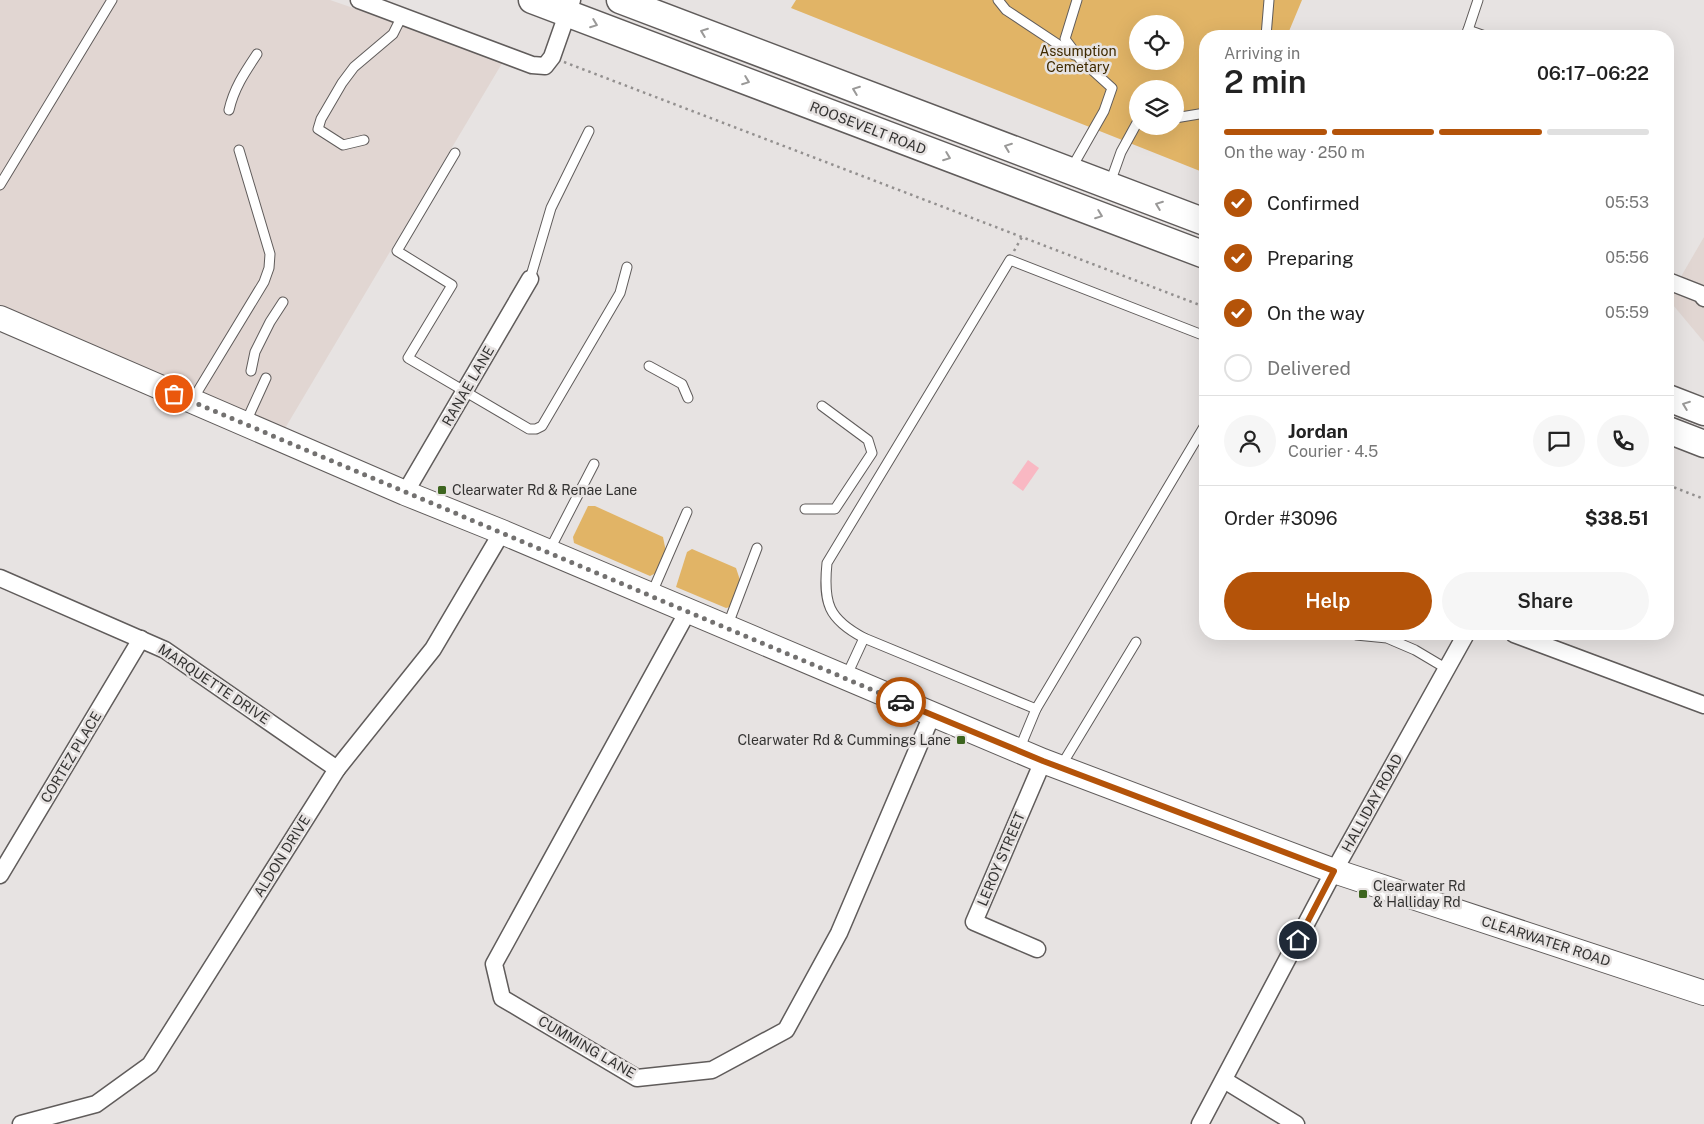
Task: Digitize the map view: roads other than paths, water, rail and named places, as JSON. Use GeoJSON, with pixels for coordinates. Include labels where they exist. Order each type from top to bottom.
{"type":"FeatureCollection","features":[{"type":"Feature","properties":{"kind":"main road","name":"ROOSEVELT ROAD"},"geometry":{"type":"LineString","coordinates":[[532,0],[570,7],[1199,253]]}},
{"type":"Feature","properties":{"kind":"main road"},"geometry":{"type":"LineString","coordinates":[[620,0],[1199,220]]}},
{"type":"Feature","properties":{"kind":"main road"},"geometry":{"type":"LineString","coordinates":[[1674,400],[1704,412]]}},
{"type":"Feature","properties":{"kind":"main road"},"geometry":{"type":"LineString","coordinates":[[1674,432],[1704,444]]}},
{"type":"Feature","properties":{"kind":"street"},"geometry":{"type":"LineString","coordinates":[[359,0],[532,66],[548,61],[570,7]]}},
{"type":"Feature","properties":{"kind":"street","name":"RANAE LANE"},"geometry":{"type":"LineString","coordinates":[[405,493],[530,279]]}},
{"type":"Feature","properties":{"kind":"street"},"geometry":{"type":"LineString","coordinates":[[1674,283],[1703,294]]}},
{"type":"Feature","properties":{"kind":"street","name":"CLEARWATER ROAD"},"geometry":{"type":"LineString","coordinates":[[0,318],[405,493],[502,532],[1019,751],[1334,871],[1704,993]]}},
{"type":"Feature","properties":{"kind":"street","name":"ALDON DRIVE"},"geometry":{"type":"LineString","coordinates":[[21,1124],[96,1104],[150,1065],[337,768],[433,649],[502,532]]}},
{"type":"Feature","properties":{"kind":"street","name":"MARQUETTE DRIVE"},"geometry":{"type":"LineString","coordinates":[[0,578],[141,639],[173,655],[337,768]]}},
{"type":"Feature","properties":{"kind":"street","name":"CUMMING LANE"},"geometry":{"type":"LineString","coordinates":[[688,611],[494,964],[502,998],[637,1078],[712,1070],[786,1030],[839,933],[932,715]]}},
{"type":"Feature","properties":{"kind":"street","name":"CORTEZ PLACE"},"geometry":{"type":"LineString","coordinates":[[0,875],[141,639]]}},
{"type":"Feature","properties":{"kind":"street","name":"HALLIDAY ROAD"},"geometry":{"type":"LineString","coordinates":[[1200,1124],[1334,871],[1463,640]]}},
{"type":"Feature","properties":{"kind":"street"},"geometry":{"type":"LineString","coordinates":[[1530,640],[1704,705]]}},
{"type":"Feature","properties":{"kind":"street","name":"LEROY STREET"},"geometry":{"type":"LineString","coordinates":[[1037,948],[974,922],[1052,764]]}},
{"type":"Feature","properties":{"kind":"street"},"geometry":{"type":"LineString","coordinates":[[1224,1080],[1296,1124]]}},
{"type":"Feature","properties":{"kind":"lane"},"geometry":{"type":"LineString","coordinates":[[0,185],[112,0]]}},
{"type":"Feature","properties":{"kind":"lane"},"geometry":{"type":"LineString","coordinates":[[998,0],[1006,10],[1080,59],[1112,88],[1104,111],[1070,171]]}},
{"type":"Feature","properties":{"kind":"lane"},"geometry":{"type":"LineString","coordinates":[[1077,0],[1065,39],[1080,59]]}},
{"type":"Feature","properties":{"kind":"lane"},"geometry":{"type":"LineString","coordinates":[[1266,30],[1269,0]]}},
{"type":"Feature","properties":{"kind":"lane"},"geometry":{"type":"LineString","coordinates":[[1468,30],[1478,0]]}},
{"type":"Feature","properties":{"kind":"lane"},"geometry":{"type":"LineString","coordinates":[[364,140],[343,145],[318,129],[321,119],[342,83],[354,67],[393,34],[402,16]]}},
{"type":"Feature","properties":{"kind":"lane"},"geometry":{"type":"LineString","coordinates":[[228,110],[239,81],[257,54]]}},
{"type":"Feature","properties":{"kind":"lane"},"geometry":{"type":"LineString","coordinates":[[1184,116],[1199,114]]}},
{"type":"Feature","properties":{"kind":"lane"},"geometry":{"type":"LineString","coordinates":[[530,279],[551,208],[589,132]]}},
{"type":"Feature","properties":{"kind":"lane"},"geometry":{"type":"LineString","coordinates":[[1109,186],[1121,152],[1130,135]]}},
{"type":"Feature","properties":{"kind":"lane"},"geometry":{"type":"LineString","coordinates":[[192,402],[264,282],[269,268],[270,254],[239,150]]}},
{"type":"Feature","properties":{"kind":"lane"},"geometry":{"type":"LineString","coordinates":[[455,153],[397,251],[452,285],[408,358],[529,429],[536,429],[542,426],[620,293],[627,267]]}},
{"type":"Feature","properties":{"kind":"lane"},"geometry":{"type":"LineString","coordinates":[[1036,709],[864,638],[847,629],[836,618],[828,603],[825,583],[827,563],[1010,260],[1199,334]]}},
{"type":"Feature","properties":{"kind":"lane"},"geometry":{"type":"LineString","coordinates":[[251,371],[255,352],[270,322],[283,302]]}},
{"type":"Feature","properties":{"kind":"lane"},"geometry":{"type":"LineString","coordinates":[[649,366],[682,384],[688,398]]}},
{"type":"Feature","properties":{"kind":"lane"},"geometry":{"type":"LineString","coordinates":[[245,424],[266,378]]}},
{"type":"Feature","properties":{"kind":"lane"},"geometry":{"type":"LineString","coordinates":[[805,509],[835,509],[872,453],[868,440],[822,406]]}},
{"type":"Feature","properties":{"kind":"lane"},"geometry":{"type":"LineString","coordinates":[[1019,751],[1036,709],[1199,435]]}},
{"type":"Feature","properties":{"kind":"lane"},"geometry":{"type":"LineString","coordinates":[[549,552],[594,464]]}},
{"type":"Feature","properties":{"kind":"lane"},"geometry":{"type":"LineString","coordinates":[[651,595],[687,512]]}},
{"type":"Feature","properties":{"kind":"lane"},"geometry":{"type":"LineString","coordinates":[[727,628],[756,548]]}},
{"type":"Feature","properties":{"kind":"lane"},"geometry":{"type":"LineString","coordinates":[[846,678],[864,638]]}},
{"type":"Feature","properties":{"kind":"lane"},"geometry":{"type":"LineString","coordinates":[[1392,640],[1415,650],[1447,669]]}},
{"type":"Feature","properties":{"kind":"lane"},"geometry":{"type":"LineString","coordinates":[[1052,764],[1136,642]]}},
{"type":"Feature","properties":{"kind":"place","name":"Clearwater Rd & Renae Lane"},"geometry":{"type":"Point","coordinates":[442,490]}},
{"type":"Feature","properties":{"kind":"place","name":"Clearwater Rd & Cummings Lane"},"geometry":{"type":"Point","coordinates":[961,740]}},
{"type":"Feature","properties":{"kind":"place","name":"Clearwater Rd & Halliday Rd"},"geometry":{"type":"Point","coordinates":[1363,894]}},
{"type":"Feature","properties":{"kind":"park label","name":"Assumption Cemetary"},"geometry":{"type":"Point","coordinates":[1078,59]}}]}
